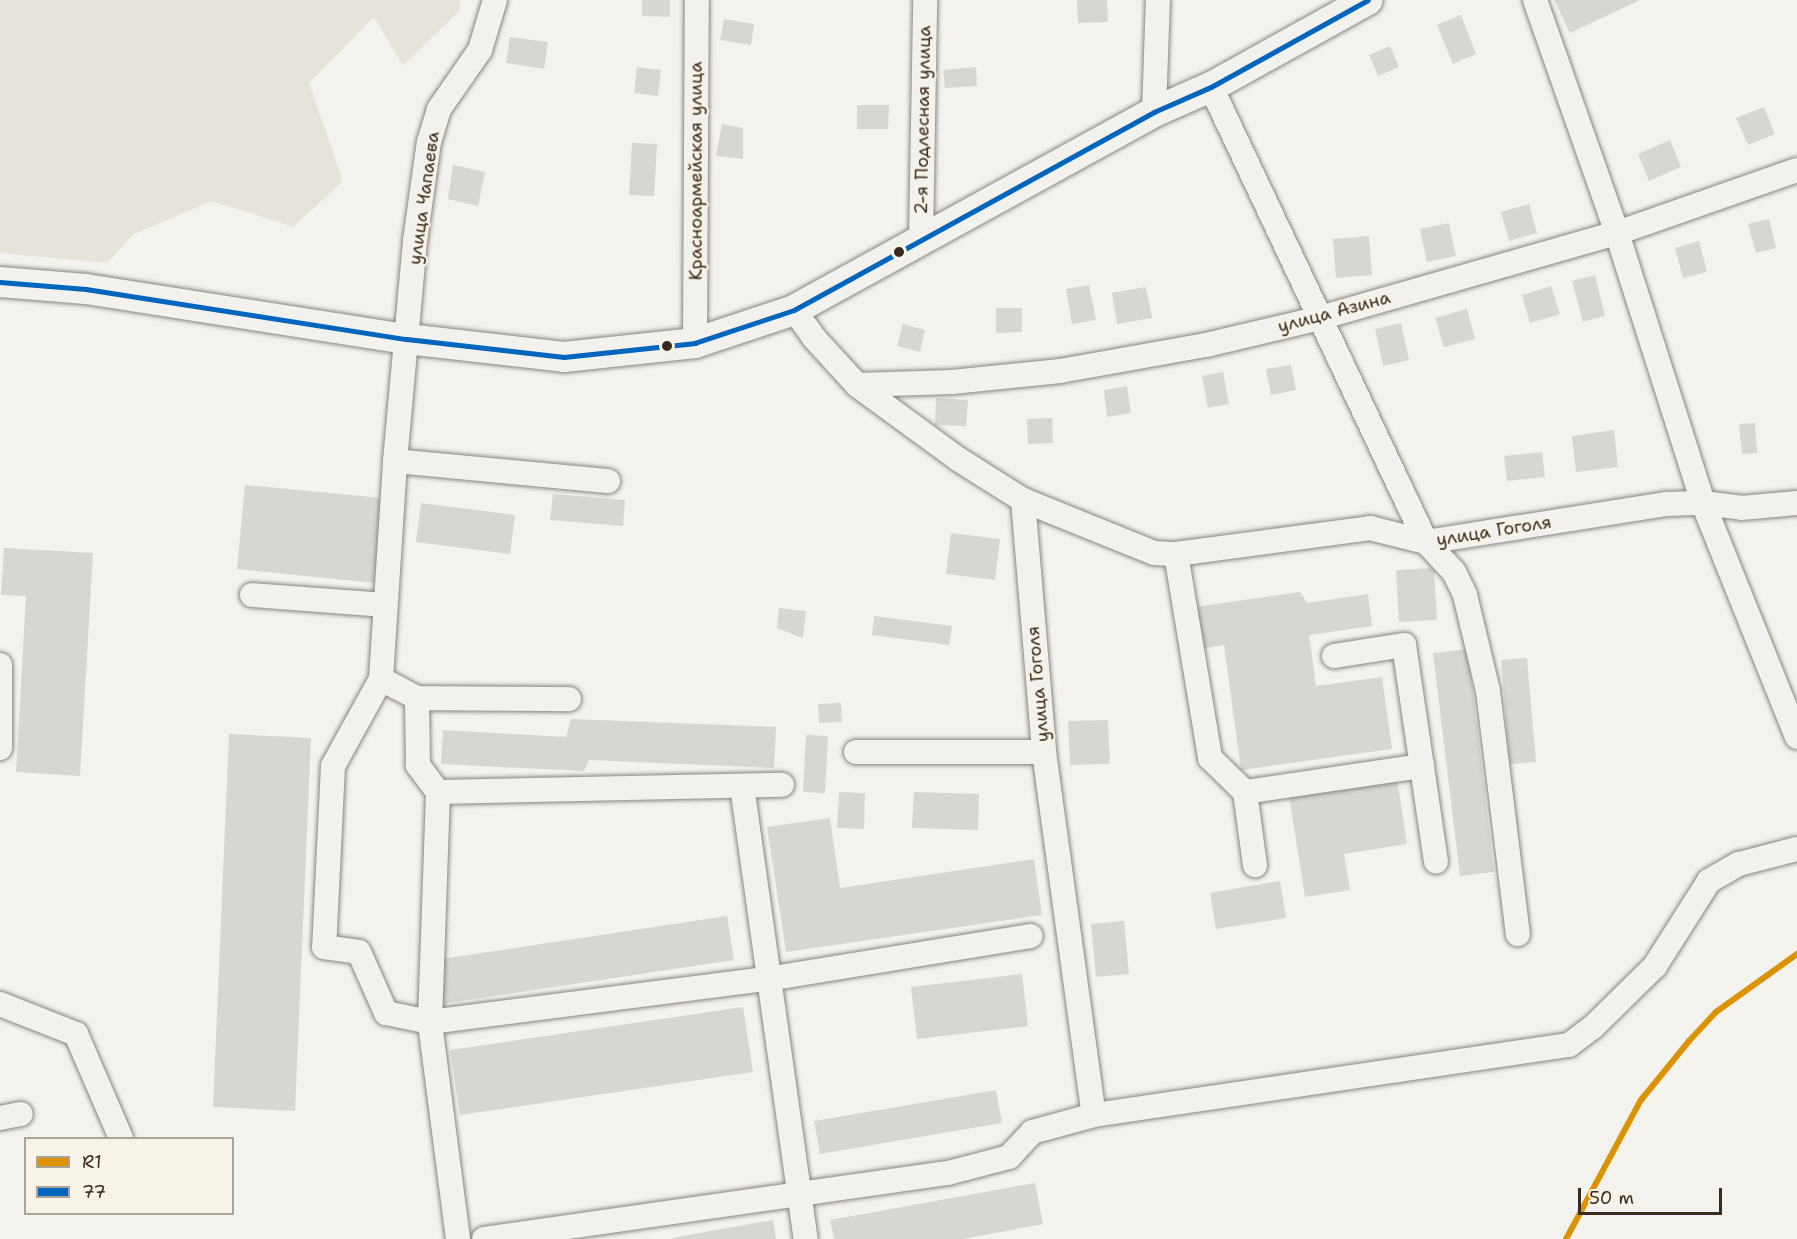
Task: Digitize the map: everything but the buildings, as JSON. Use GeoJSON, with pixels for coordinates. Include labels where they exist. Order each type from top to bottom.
{"type":"FeatureCollection","features":[{"type":"Feature","properties":{"kind":"main road"},"geometry":{"type":"LineString","coordinates":[[0,282],[86,289],[407,339],[564,357],[646,351],[695,343],[794,310],[1154,112],[1211,87],[1368,0]]}},
{"type":"Feature","properties":{"kind":"street","name":"улица Чапаева"},"geometry":{"type":"LineString","coordinates":[[381,679],[395,461],[429,142],[439,110],[480,50],[495,0]]}},
{"type":"Feature","properties":{"kind":"street","name":"Красноармейская улица"},"geometry":{"type":"LineString","coordinates":[[695,343],[697,0]]}},
{"type":"Feature","properties":{"kind":"street","name":"2-я Подлесная улица"},"geometry":{"type":"LineString","coordinates":[[921,240],[925,0]]}},
{"type":"Feature","properties":{"kind":"street"},"geometry":{"type":"LineString","coordinates":[[1154,112],[1158,0]]}},
{"type":"Feature","properties":{"kind":"street"},"geometry":{"type":"LineString","coordinates":[[1535,0],[1617,233],[1703,503],[1788,690],[1797,737]]}},
{"type":"Feature","properties":{"kind":"street"},"geometry":{"type":"LineString","coordinates":[[1211,87],[1426,542],[1454,572],[1465,595],[1483,669],[1518,934]]}},
{"type":"Feature","properties":{"kind":"street","name":"улица Азина"},"geometry":{"type":"LineString","coordinates":[[857,385],[952,382],[1060,371],[1206,345],[1320,318],[1617,233],[1797,170]]}},
{"type":"Feature","properties":{"kind":"street","name":"улица Гоголя"},"geometry":{"type":"LineString","coordinates":[[794,310],[814,338],[857,385],[958,459],[1023,500],[1154,553],[1176,554],[1370,528],[1426,542],[1667,504],[1703,503],[1741,508],[1797,503]]}},
{"type":"Feature","properties":{"kind":"street"},"geometry":{"type":"LineString","coordinates":[[395,461],[608,481]]}},
{"type":"Feature","properties":{"kind":"street","name":"улица Гоголя"},"geometry":{"type":"LineString","coordinates":[[856,752],[1044,752],[1023,500]]}},
{"type":"Feature","properties":{"kind":"street"},"geometry":{"type":"LineString","coordinates":[[1176,554],[1210,758],[1245,792],[1255,865]]}},
{"type":"Feature","properties":{"kind":"street"},"geometry":{"type":"LineString","coordinates":[[252,594],[384,605]]}},
{"type":"Feature","properties":{"kind":"street"},"geometry":{"type":"LineString","coordinates":[[1334,656],[1404,645],[1436,862]]}},
{"type":"Feature","properties":{"kind":"street"},"geometry":{"type":"LineString","coordinates":[[0,665],[0,747]]}},
{"type":"Feature","properties":{"kind":"street"},"geometry":{"type":"LineString","coordinates":[[569,699],[417,698],[381,679],[333,766],[324,947],[359,952],[386,1012],[430,1022],[768,979],[1030,936]]}},
{"type":"Feature","properties":{"kind":"street"},"geometry":{"type":"LineString","coordinates":[[417,698],[418,765],[438,792],[430,1022],[458,1239]]}},
{"type":"Feature","properties":{"kind":"street"},"geometry":{"type":"LineString","coordinates":[[1044,752],[1094,1115]]}},
{"type":"Feature","properties":{"kind":"street"},"geometry":{"type":"LineString","coordinates":[[1245,792],[1422,766]]}},
{"type":"Feature","properties":{"kind":"street"},"geometry":{"type":"LineString","coordinates":[[438,792],[782,785]]}},
{"type":"Feature","properties":{"kind":"street"},"geometry":{"type":"LineString","coordinates":[[742,786],[806,1239]]}},
{"type":"Feature","properties":{"kind":"street"},"geometry":{"type":"LineString","coordinates":[[484,1239],[799,1194],[994,1163],[1009,1157],[1032,1132],[1094,1115],[1569,1045],[1593,1027],[1655,966],[1708,881],[1739,864],[1797,849]]}},
{"type":"Feature","properties":{"kind":"street"},"geometry":{"type":"LineString","coordinates":[[0,1004],[76,1034],[121,1137]]}},
{"type":"Feature","properties":{"kind":"shaded area"},"geometry":{"type":"Polygon","coordinates":[[[0,0],[460,0],[460,10],[403,66],[374,17],[309,83],[343,181],[293,227],[212,201],[134,234],[107,263],[0,253],[0,0]]]}},
{"type":"Feature","properties":{"kind":"transit line","name":"77"},"geometry":{"type":"LineString","coordinates":[[0,282],[86,289],[407,339],[564,357],[695,343],[794,310],[1154,112],[1211,87],[1368,0]]}},
{"type":"Feature","properties":{"kind":"transit line","name":"R1"},"geometry":{"type":"LineString","coordinates":[[1566,1239],[1641,1100],[1716,1012],[1797,954]]}}]}
